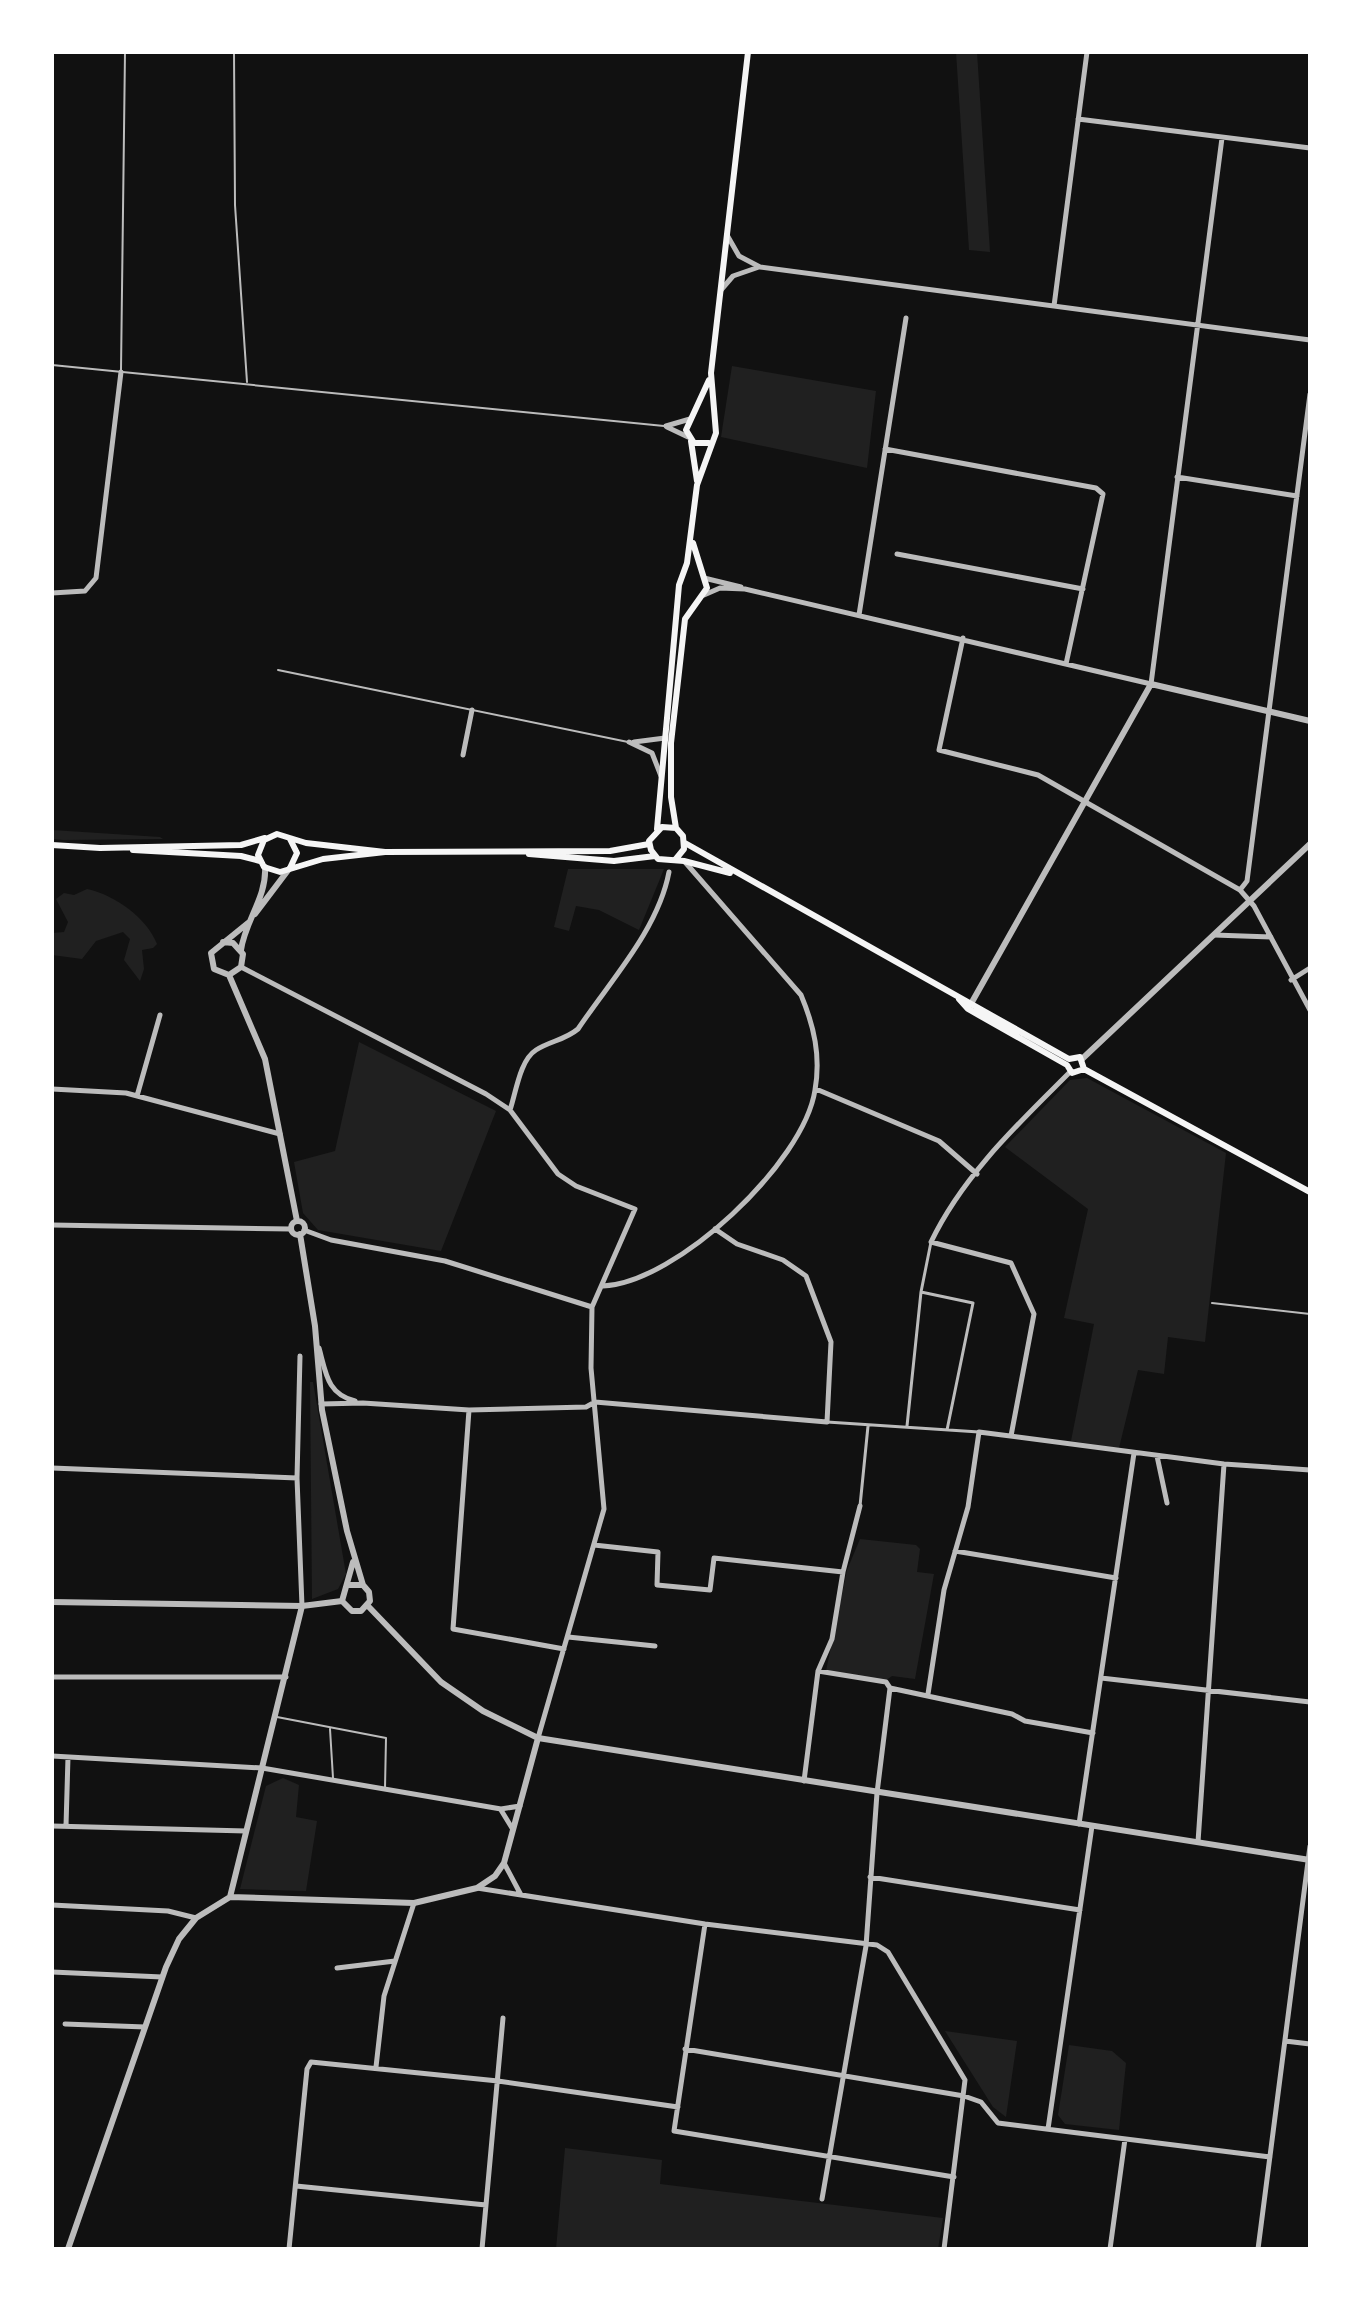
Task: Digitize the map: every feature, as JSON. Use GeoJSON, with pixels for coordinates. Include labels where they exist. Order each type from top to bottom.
{"type":"FeatureCollection","features":[{"type":"Feature","properties":{"kind":"main road"},"geometry":{"type":"LineString","coordinates":[[649,844],[657,829],[679,588],[692,536],[697,485],[710,442],[716,433],[711,373],[748,52]]}},
{"type":"Feature","properties":{"kind":"main road"},"geometry":{"type":"LineString","coordinates":[[697,485],[686,428],[711,373]]}},
{"type":"Feature","properties":{"kind":"main road"},"geometry":{"type":"LineString","coordinates":[[692,418],[704,415],[715,423]]}},
{"type":"Feature","properties":{"kind":"main road"},"geometry":{"type":"LineString","coordinates":[[690,439],[700,445],[710,442]]}},
{"type":"Feature","properties":{"kind":"main road"},"geometry":{"type":"LineString","coordinates":[[692,536],[703,577],[704,595],[696,601],[685,619],[671,743],[671,797],[676,828],[685,843],[737,875],[972,1002],[1078,1074],[1084,1069]]}},
{"type":"Feature","properties":{"kind":"main road"},"geometry":{"type":"LineString","coordinates":[[683,577],[691,573],[703,577]]}},
{"type":"Feature","properties":{"kind":"main road"},"geometry":{"type":"LineString","coordinates":[[679,588],[684,598],[696,601]]}},
{"type":"Feature","properties":{"kind":"main road"},"geometry":{"type":"LineString","coordinates":[[657,829],[676,828]]}},
{"type":"Feature","properties":{"kind":"main road"},"geometry":{"type":"LineString","coordinates":[[113,848],[241,845],[272,835],[306,843],[385,852],[610,851],[649,844]]}},
{"type":"Feature","properties":{"kind":"main road"},"geometry":{"type":"LineString","coordinates":[[262,864],[259,847],[272,835]]}},
{"type":"Feature","properties":{"kind":"main road"},"geometry":{"type":"LineString","coordinates":[[287,837],[297,852],[290,868]]}},
{"type":"Feature","properties":{"kind":"main road"},"geometry":{"type":"LineString","coordinates":[[675,860],[682,854],[685,843]]}},
{"type":"Feature","properties":{"kind":"main road"},"geometry":{"type":"LineString","coordinates":[[649,844],[655,856],[664,861],[684,861],[737,875]]}},
{"type":"Feature","properties":{"kind":"main road"},"geometry":{"type":"LineString","coordinates":[[52,845],[241,856],[275,872],[323,859],[385,852]]}},
{"type":"Feature","properties":{"kind":"main road"},"geometry":{"type":"LineString","coordinates":[[526,853],[544,858],[614,861],[655,856]]}},
{"type":"Feature","properties":{"kind":"main road"},"geometry":{"type":"LineString","coordinates":[[957,996],[968,1009],[1069,1065]]}},
{"type":"Feature","properties":{"kind":"main road"},"geometry":{"type":"LineString","coordinates":[[1069,1065],[1082,1059],[1084,1069]]}},
{"type":"Feature","properties":{"kind":"main road"},"geometry":{"type":"LineString","coordinates":[[1084,1069],[1310,1192]]}},
{"type":"Feature","properties":{"kind":"street"},"geometry":{"type":"LineString","coordinates":[[1054,306],[1087,52]]}},
{"type":"Feature","properties":{"kind":"street"},"geometry":{"type":"LineString","coordinates":[[1078,119],[1310,148]]}},
{"type":"Feature","properties":{"kind":"street"},"geometry":{"type":"LineString","coordinates":[[972,1002],[1151,684],[1222,138]]}},
{"type":"Feature","properties":{"kind":"street"},"geometry":{"type":"LineString","coordinates":[[727,234],[739,256],[760,267],[1310,340]]}},
{"type":"Feature","properties":{"kind":"street"},"geometry":{"type":"LineString","coordinates":[[720,292],[733,276],[760,267]]}},
{"type":"Feature","properties":{"kind":"street"},"geometry":{"type":"LineString","coordinates":[[859,615],[906,318]]}},
{"type":"Feature","properties":{"kind":"street"},"geometry":{"type":"LineString","coordinates":[[52,593],[85,591],[96,578],[121,372]]}},
{"type":"Feature","properties":{"kind":"street"},"geometry":{"type":"LineString","coordinates":[[1240,890],[1247,881],[1310,394]]}},
{"type":"Feature","properties":{"kind":"street"},"geometry":{"type":"LineString","coordinates":[[666,426],[692,418]]}},
{"type":"Feature","properties":{"kind":"street"},"geometry":{"type":"LineString","coordinates":[[666,426],[690,439]]}},
{"type":"Feature","properties":{"kind":"street"},"geometry":{"type":"LineString","coordinates":[[885,449],[1096,488],[1103,494],[1066,664]]}},
{"type":"Feature","properties":{"kind":"street"},"geometry":{"type":"LineString","coordinates":[[1177,477],[1297,496]]}},
{"type":"Feature","properties":{"kind":"street"},"geometry":{"type":"LineString","coordinates":[[897,554],[1083,589]]}},
{"type":"Feature","properties":{"kind":"street"},"geometry":{"type":"LineString","coordinates":[[703,577],[729,581],[745,589]]}},
{"type":"Feature","properties":{"kind":"street"},"geometry":{"type":"LineString","coordinates":[[704,595],[720,588],[745,589],[1310,721]]}},
{"type":"Feature","properties":{"kind":"street"},"geometry":{"type":"LineString","coordinates":[[963,638],[939,750],[1025,769],[1240,890],[1250,901],[1310,1010]]}},
{"type":"Feature","properties":{"kind":"street"},"geometry":{"type":"LineString","coordinates":[[463,755],[472,710]]}},
{"type":"Feature","properties":{"kind":"street"},"geometry":{"type":"LineString","coordinates":[[629,742],[665,738]]}},
{"type":"Feature","properties":{"kind":"street"},"geometry":{"type":"LineString","coordinates":[[629,742],[652,753],[662,779]]}},
{"type":"Feature","properties":{"kind":"street"},"geometry":{"type":"LineString","coordinates":[[1082,1059],[1310,844]]}},
{"type":"Feature","properties":{"kind":"street"},"geometry":{"type":"LineString","coordinates":[[603,1286],[616,1285],[675,1258],[715,1229],[757,1191],[789,1154],[816,1089],[818,1053],[812,1021],[801,995],[684,861]]}},
{"type":"Feature","properties":{"kind":"street"},"geometry":{"type":"LineString","coordinates":[[241,967],[241,950],[249,922],[265,884],[262,864]]}},
{"type":"Feature","properties":{"kind":"street"},"geometry":{"type":"LineString","coordinates":[[241,967],[229,975],[218,972],[211,964],[211,953],[249,922],[290,868]]}},
{"type":"Feature","properties":{"kind":"street"},"geometry":{"type":"LineString","coordinates":[[510,1110],[527,1060],[534,1051],[578,1029],[644,932],[665,893],[669,872]]}},
{"type":"Feature","properties":{"kind":"street"},"geometry":{"type":"LineString","coordinates":[[1214,935],[1271,937]]}},
{"type":"Feature","properties":{"kind":"street"},"geometry":{"type":"LineString","coordinates":[[223,942],[233,943],[241,950]]}},
{"type":"Feature","properties":{"kind":"street"},"geometry":{"type":"LineString","coordinates":[[68,2249],[162,1977],[176,1944],[196,1918],[230,1897],[414,1903],[477,1888],[495,1876],[504,1863],[513,1832],[594,1545],[604,1494],[591,1368],[592,1307],[635,1209],[576,1186],[558,1174],[510,1110],[241,967]]}},
{"type":"Feature","properties":{"kind":"street"},"geometry":{"type":"LineString","coordinates":[[1291,980],[1310,968]]}},
{"type":"Feature","properties":{"kind":"street"},"geometry":{"type":"LineString","coordinates":[[229,975],[262,1049],[297,1221],[291,1229]]}},
{"type":"Feature","properties":{"kind":"street"},"geometry":{"type":"LineString","coordinates":[[137,1096],[160,1015]]}},
{"type":"Feature","properties":{"kind":"street"},"geometry":{"type":"LineString","coordinates":[[907,1426],[921,1292],[931,1242],[943,1217],[1010,1130],[1069,1065]]}},
{"type":"Feature","properties":{"kind":"street"},"geometry":{"type":"LineString","coordinates":[[52,1089],[112,1091],[280,1134]]}},
{"type":"Feature","properties":{"kind":"street"},"geometry":{"type":"LineString","coordinates":[[816,1089],[939,1141],[977,1174]]}},
{"type":"Feature","properties":{"kind":"street"},"geometry":{"type":"LineString","coordinates":[[297,1221],[303,1223],[321,1404],[354,1558],[363,1585],[369,1592],[368,1606],[441,1682],[483,1711],[538,1738],[1309,1860]]}},
{"type":"Feature","properties":{"kind":"street"},"geometry":{"type":"LineString","coordinates":[[52,1225],[291,1229],[331,1240],[445,1261],[592,1307]]}},
{"type":"Feature","properties":{"kind":"street"},"geometry":{"type":"LineString","coordinates":[[715,1229],[737,1244],[783,1260],[806,1276],[831,1342],[827,1422]]}},
{"type":"Feature","properties":{"kind":"street"},"geometry":{"type":"LineString","coordinates":[[931,1242],[1011,1263],[1034,1314],[1011,1436]]}},
{"type":"Feature","properties":{"kind":"street"},"geometry":{"type":"LineString","coordinates":[[921,1292],[973,1303],[947,1430]]}},
{"type":"Feature","properties":{"kind":"street"},"geometry":{"type":"LineString","coordinates":[[316,1339],[335,1393],[363,1403]]}},
{"type":"Feature","properties":{"kind":"street"},"geometry":{"type":"LineString","coordinates":[[230,1897],[302,1606],[297,1478],[300,1356]]}},
{"type":"Feature","properties":{"kind":"street"},"geometry":{"type":"LineString","coordinates":[[321,1404],[363,1403],[469,1410],[586,1407],[595,1402],[979,1432],[1224,1464],[1310,1470]]}},
{"type":"Feature","properties":{"kind":"street"},"geometry":{"type":"LineString","coordinates":[[469,1410],[453,1629],[564,1649]]}},
{"type":"Feature","properties":{"kind":"street"},"geometry":{"type":"LineString","coordinates":[[804,1781],[818,1671],[832,1639],[843,1572],[860,1506],[868,1424]]}},
{"type":"Feature","properties":{"kind":"street"},"geometry":{"type":"LineString","coordinates":[[928,1694],[944,1590],[968,1507],[979,1432]]}},
{"type":"Feature","properties":{"kind":"street"},"geometry":{"type":"LineString","coordinates":[[1079,1824],[1134,1453]]}},
{"type":"Feature","properties":{"kind":"street"},"geometry":{"type":"LineString","coordinates":[[1157,1456],[1167,1503]]}},
{"type":"Feature","properties":{"kind":"street"},"geometry":{"type":"LineString","coordinates":[[1198,1842],[1224,1464]]}},
{"type":"Feature","properties":{"kind":"street"},"geometry":{"type":"LineString","coordinates":[[52,1468],[297,1478]]}},
{"type":"Feature","properties":{"kind":"street"},"geometry":{"type":"LineString","coordinates":[[594,1545],[658,1552],[657,1585],[710,1590],[714,1558],[843,1572]]}},
{"type":"Feature","properties":{"kind":"street"},"geometry":{"type":"LineString","coordinates":[[955,1551],[1116,1578]]}},
{"type":"Feature","properties":{"kind":"street"},"geometry":{"type":"LineString","coordinates":[[342,1601],[343,1592],[350,1585],[354,1558]]}},
{"type":"Feature","properties":{"kind":"street"},"geometry":{"type":"LineString","coordinates":[[350,1585],[363,1585]]}},
{"type":"Feature","properties":{"kind":"street"},"geometry":{"type":"LineString","coordinates":[[52,1602],[302,1606],[342,1601],[356,1612],[368,1606]]}},
{"type":"Feature","properties":{"kind":"street"},"geometry":{"type":"LineString","coordinates":[[568,1637],[655,1646]]}},
{"type":"Feature","properties":{"kind":"street"},"geometry":{"type":"LineString","coordinates":[[818,1671],[886,1682],[890,1688],[877,1793],[866,1946],[822,2199]]}},
{"type":"Feature","properties":{"kind":"street"},"geometry":{"type":"LineString","coordinates":[[52,1677],[286,1677]]}},
{"type":"Feature","properties":{"kind":"street"},"geometry":{"type":"LineString","coordinates":[[1101,1678],[1310,1702]]}},
{"type":"Feature","properties":{"kind":"street"},"geometry":{"type":"LineString","coordinates":[[890,1688],[1012,1714],[1025,1721],[1093,1733]]}},
{"type":"Feature","properties":{"kind":"street"},"geometry":{"type":"LineString","coordinates":[[52,1756],[262,1768],[501,1809],[520,1806]]}},
{"type":"Feature","properties":{"kind":"street"},"geometry":{"type":"LineString","coordinates":[[66,1826],[68,1757]]}},
{"type":"Feature","properties":{"kind":"street"},"geometry":{"type":"LineString","coordinates":[[501,1809],[511,1822],[513,1832]]}},
{"type":"Feature","properties":{"kind":"street"},"geometry":{"type":"LineString","coordinates":[[52,1826],[246,1831]]}},
{"type":"Feature","properties":{"kind":"street"},"geometry":{"type":"LineString","coordinates":[[1048,2129],[1092,1826]]}},
{"type":"Feature","properties":{"kind":"street"},"geometry":{"type":"LineString","coordinates":[[1258,2249],[1310,1846]]}},
{"type":"Feature","properties":{"kind":"street"},"geometry":{"type":"LineString","coordinates":[[504,1863],[522,1896]]}},
{"type":"Feature","properties":{"kind":"street"},"geometry":{"type":"LineString","coordinates":[[870,1877],[1080,1910]]}},
{"type":"Feature","properties":{"kind":"street"},"geometry":{"type":"LineString","coordinates":[[477,1888],[705,1924],[877,1945],[888,1952],[965,2080],[944,2249]]}},
{"type":"Feature","properties":{"kind":"street"},"geometry":{"type":"LineString","coordinates":[[376,2067],[384,1996],[414,1903]]}},
{"type":"Feature","properties":{"kind":"street"},"geometry":{"type":"LineString","coordinates":[[52,1905],[168,1911],[196,1918]]}},
{"type":"Feature","properties":{"kind":"street"},"geometry":{"type":"LineString","coordinates":[[705,1924],[674,2131],[954,2177]]}},
{"type":"Feature","properties":{"kind":"street"},"geometry":{"type":"LineString","coordinates":[[337,1968],[395,1961]]}},
{"type":"Feature","properties":{"kind":"street"},"geometry":{"type":"LineString","coordinates":[[52,1972],[162,1977]]}},
{"type":"Feature","properties":{"kind":"street"},"geometry":{"type":"LineString","coordinates":[[482,2249],[503,2018]]}},
{"type":"Feature","properties":{"kind":"street"},"geometry":{"type":"LineString","coordinates":[[65,2024],[145,2027]]}},
{"type":"Feature","properties":{"kind":"street"},"geometry":{"type":"LineString","coordinates":[[1285,2041],[1310,2044]]}},
{"type":"Feature","properties":{"kind":"street"},"geometry":{"type":"LineString","coordinates":[[685,2049],[964,2096],[981,2102],[998,2123],[1270,2157]]}},
{"type":"Feature","properties":{"kind":"street"},"geometry":{"type":"LineString","coordinates":[[289,2249],[307,2069],[311,2062],[498,2081],[678,2107]]}},
{"type":"Feature","properties":{"kind":"street"},"geometry":{"type":"LineString","coordinates":[[1110,2249],[1125,2139]]}},
{"type":"Feature","properties":{"kind":"street"},"geometry":{"type":"LineString","coordinates":[[296,2186],[486,2205]]}},
{"type":"Feature","properties":{"kind":"lane"},"geometry":{"type":"LineString","coordinates":[[121,372],[125,52]]}},
{"type":"Feature","properties":{"kind":"lane"},"geometry":{"type":"LineString","coordinates":[[234,52],[234,186],[248,385]]}},
{"type":"Feature","properties":{"kind":"lane"},"geometry":{"type":"LineString","coordinates":[[52,365],[666,426]]}},
{"type":"Feature","properties":{"kind":"lane"},"geometry":{"type":"LineString","coordinates":[[278,670],[629,742]]}},
{"type":"Feature","properties":{"kind":"lane"},"geometry":{"type":"LineString","coordinates":[[1212,1303],[1310,1314]]}},
{"type":"Feature","properties":{"kind":"lane"},"geometry":{"type":"LineString","coordinates":[[276,1717],[386,1738],[385,1789]]}},
{"type":"Feature","properties":{"kind":"lane"},"geometry":{"type":"LineString","coordinates":[[330,1727],[333,1780]]}},
{"type":"Feature","properties":{"kind":"shaded area"},"geometry":{"type":"Polygon","coordinates":[[[956,52],[977,52],[990,252],[969,250],[956,52]]]}},
{"type":"Feature","properties":{"kind":"shaded area"},"geometry":{"type":"Polygon","coordinates":[[[732,366],[876,391],[867,468],[721,437],[732,366]]]}},
{"type":"Feature","properties":{"kind":"shaded area"},"geometry":{"type":"Polygon","coordinates":[[[52,830],[163,839],[63,840],[52,839],[52,830]]]}},
{"type":"Feature","properties":{"kind":"shaded area"},"geometry":{"type":"Polygon","coordinates":[[[568,869],[664,869],[639,930],[599,910],[576,906],[569,931],[554,927],[568,869]]]}},
{"type":"Feature","properties":{"kind":"shaded area"},"geometry":{"type":"Polygon","coordinates":[[[87,889],[119,902],[138,917],[152,934],[157,944],[142,950],[144,969],[140,981],[124,960],[130,939],[123,932],[96,941],[82,959],[52,955],[52,933],[64,932],[68,922],[56,899],[64,893],[74,895],[87,889]]]}},
{"type":"Feature","properties":{"kind":"shaded area"},"geometry":{"type":"Polygon","coordinates":[[[359,1042],[496,1111],[441,1251],[318,1230],[303,1213],[294,1162],[335,1151],[359,1042]]]}},
{"type":"Feature","properties":{"kind":"shaded area"},"geometry":{"type":"Polygon","coordinates":[[[1087,1078],[1226,1153],[1205,1342],[1168,1337],[1164,1374],[1138,1370],[1119,1448],[1071,1441],[1094,1324],[1064,1318],[1088,1209],[1005,1147],[1070,1080],[1087,1078]]]}},
{"type":"Feature","properties":{"kind":"shaded area"},"geometry":{"type":"Polygon","coordinates":[[[310,1382],[313,1382],[346,1574],[338,1589],[312,1599],[310,1382]]]}},
{"type":"Feature","properties":{"kind":"shaded area"},"geometry":{"type":"Polygon","coordinates":[[[860,1539],[916,1545],[920,1549],[917,1572],[934,1574],[915,1679],[892,1676],[885,1681],[826,1671],[847,1570],[860,1539]]]}},
{"type":"Feature","properties":{"kind":"shaded area"},"geometry":{"type":"Polygon","coordinates":[[[283,1778],[299,1785],[296,1817],[317,1821],[306,1891],[240,1889],[266,1786],[283,1778]]]}},
{"type":"Feature","properties":{"kind":"shaded area"},"geometry":{"type":"Polygon","coordinates":[[[945,2031],[1017,2041],[1006,2117],[993,2107],[945,2031]]]}},
{"type":"Feature","properties":{"kind":"shaded area"},"geometry":{"type":"Polygon","coordinates":[[[1069,2045],[1112,2051],[1126,2063],[1119,2130],[1065,2124],[1058,2115],[1069,2045]]]}},
{"type":"Feature","properties":{"kind":"shaded area"},"geometry":{"type":"Polygon","coordinates":[[[565,2148],[662,2160],[660,2184],[943,2218],[938,2249],[556,2249],[565,2148]]]}}]}
